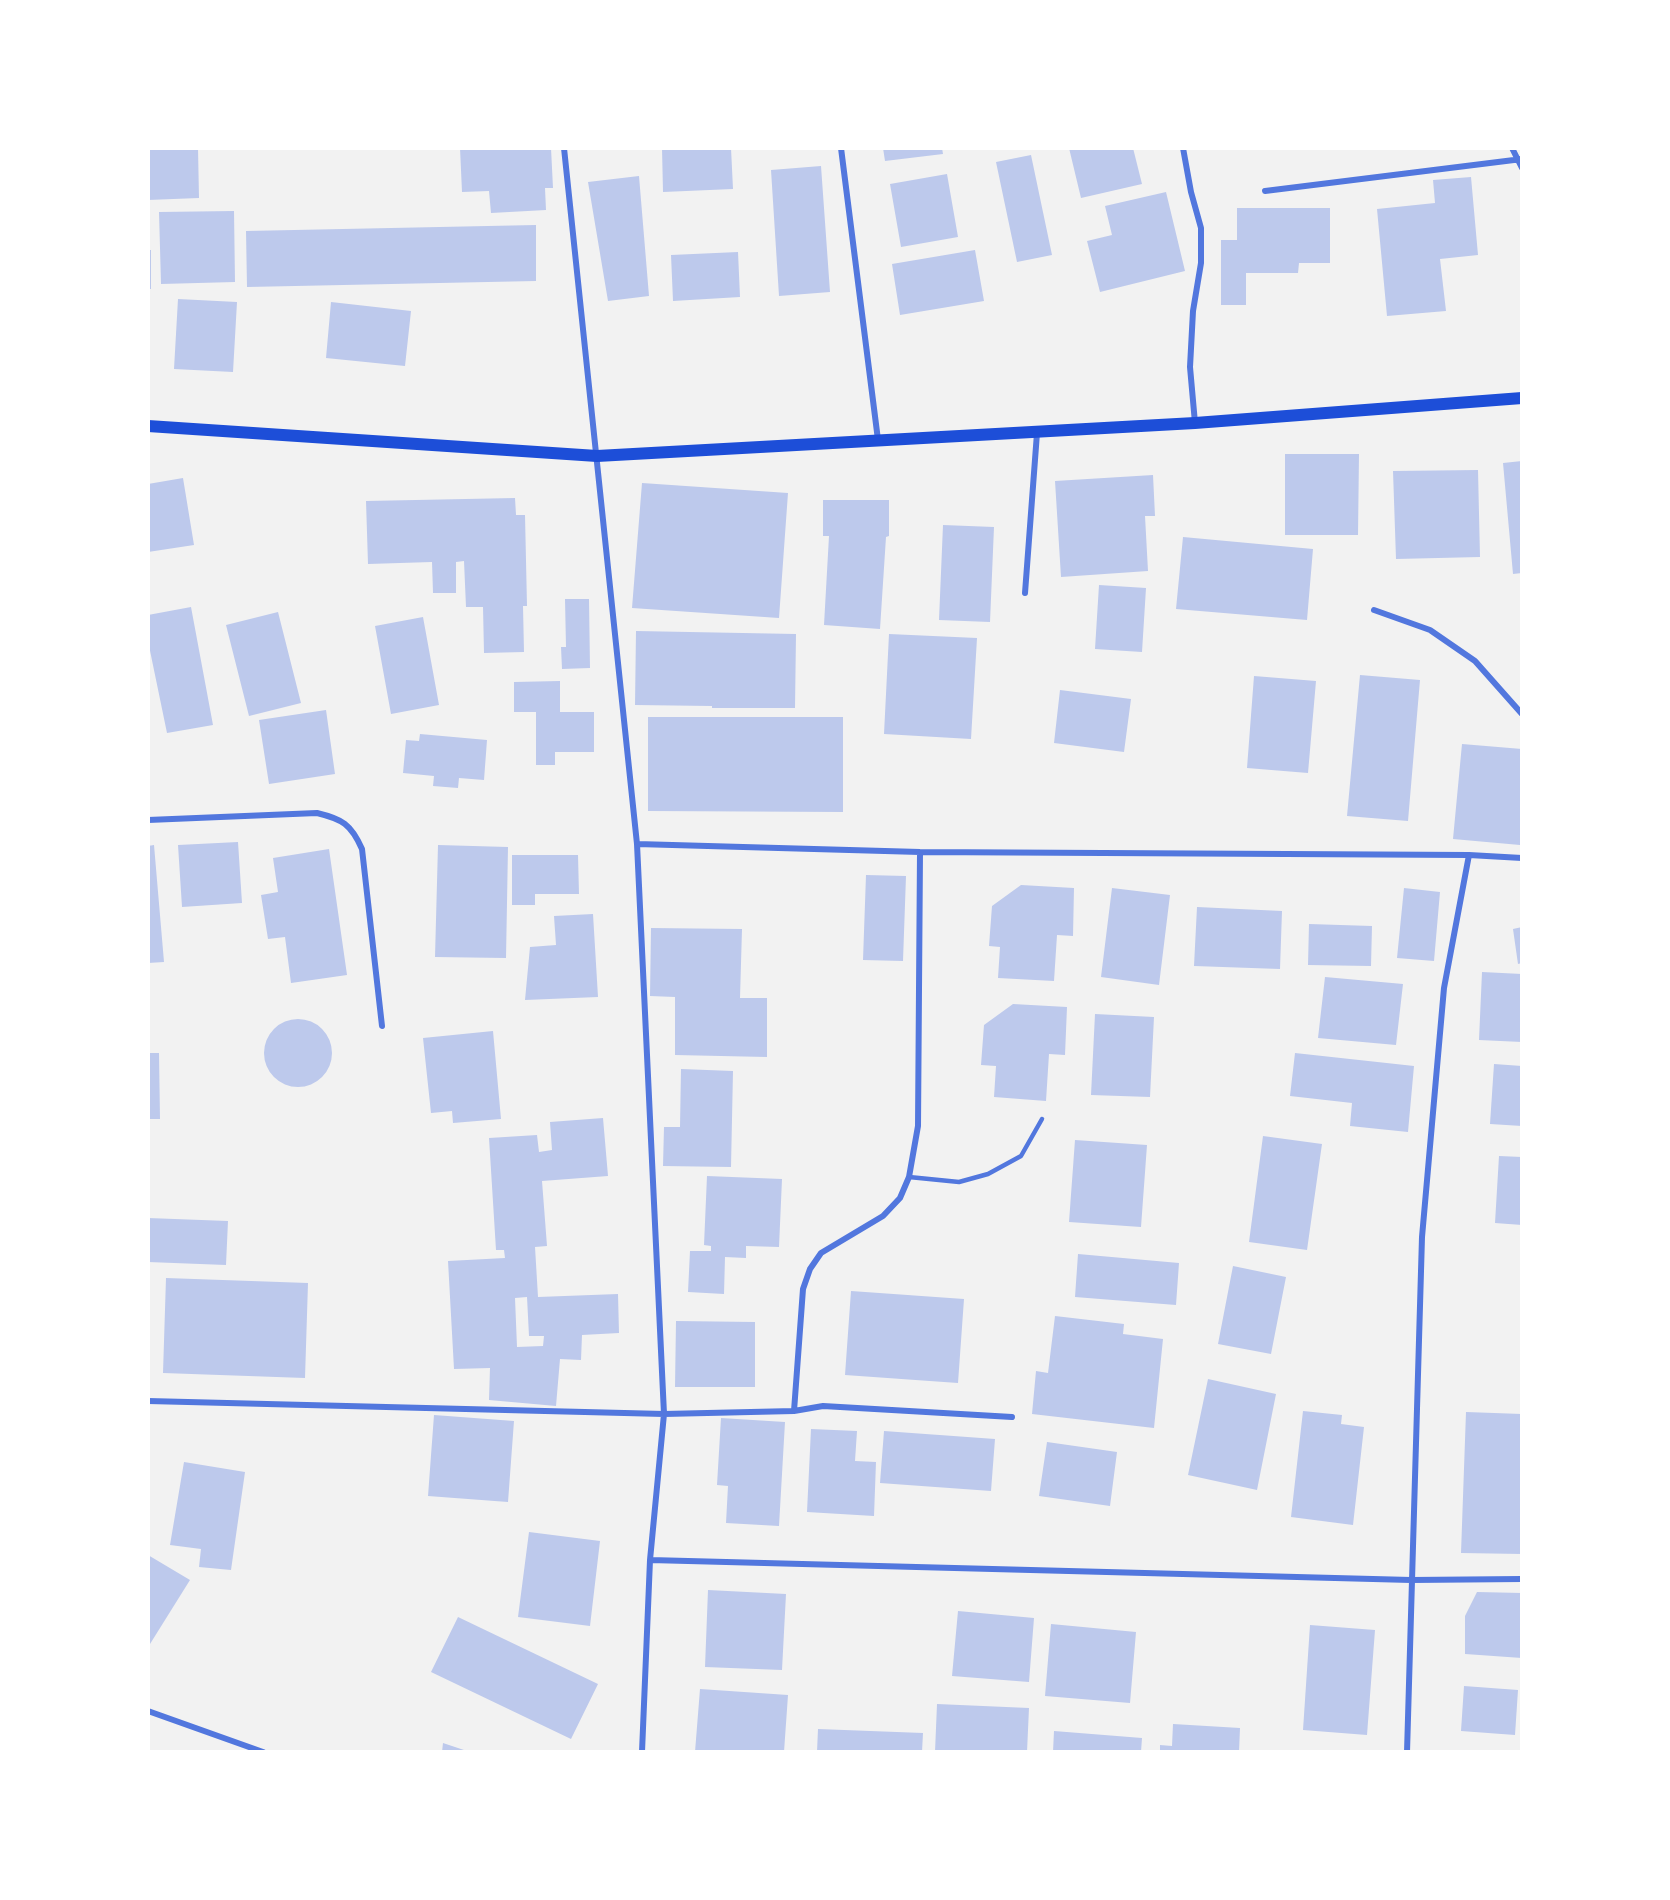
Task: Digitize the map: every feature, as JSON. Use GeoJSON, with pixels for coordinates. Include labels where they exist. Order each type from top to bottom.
{"type":"FeatureCollection","features":[{"type":"Feature","properties":{"kind":"main road"},"geometry":{"type":"LineString","coordinates":[[148,426],[597,456],[1037,433],[1521,398]]}},
{"type":"Feature","properties":{"kind":"street"},"geometry":{"type":"LineString","coordinates":[[564,148],[637,844],[664,1414],[650,1560],[642,1752]]}},
{"type":"Feature","properties":{"kind":"street"},"geometry":{"type":"LineString","coordinates":[[841,148],[878,440]]}},
{"type":"Feature","properties":{"kind":"street"},"geometry":{"type":"LineString","coordinates":[[1183,148],[1191,192],[1201,228],[1201,262],[1193,311],[1190,367],[1195,423]]}},
{"type":"Feature","properties":{"kind":"street"},"geometry":{"type":"LineString","coordinates":[[1512,148],[1519,159],[1521,168]]}},
{"type":"Feature","properties":{"kind":"street"},"geometry":{"type":"LineString","coordinates":[[1265,191],[1519,159]]}},
{"type":"Feature","properties":{"kind":"street"},"geometry":{"type":"LineString","coordinates":[[1025,593],[1037,433]]}},
{"type":"Feature","properties":{"kind":"street"},"geometry":{"type":"LineString","coordinates":[[1374,610],[1430,630],[1475,660],[1521,714]]}},
{"type":"Feature","properties":{"kind":"street"},"geometry":{"type":"LineString","coordinates":[[148,820],[317,813],[338,818],[354,831],[362,849],[382,1026]]}},
{"type":"Feature","properties":{"kind":"street"},"geometry":{"type":"LineString","coordinates":[[637,844],[920,852],[1469,855],[1521,858]]}},
{"type":"Feature","properties":{"kind":"street"},"geometry":{"type":"LineString","coordinates":[[794,1411],[803,1289],[810,1269],[822,1253],[883,1216],[900,1198],[909,1177],[918,1126],[920,852]]}},
{"type":"Feature","properties":{"kind":"street"},"geometry":{"type":"LineString","coordinates":[[1407,1752],[1422,1237],[1444,988],[1469,855]]}},
{"type":"Feature","properties":{"kind":"street"},"geometry":{"type":"LineString","coordinates":[[148,1401],[664,1414],[794,1411],[822,1406],[1012,1417]]}},
{"type":"Feature","properties":{"kind":"street"},"geometry":{"type":"LineString","coordinates":[[650,1560],[1411,1580],[1521,1580]]}},
{"type":"Feature","properties":{"kind":"street"},"geometry":{"type":"LineString","coordinates":[[148,1711],[263,1752]]}},
{"type":"Feature","properties":{"kind":"lane"},"geometry":{"type":"LineString","coordinates":[[909,1177],[959,1182],[988,1174],[1021,1156],[1042,1119]]}},
{"type":"Feature","properties":{"kind":"building"},"geometry":{"type":"Polygon","coordinates":[[[148,148],[198,148],[199,198],[148,200],[148,148]]]}},
{"type":"Feature","properties":{"kind":"building"},"geometry":{"type":"Polygon","coordinates":[[[460,148],[551,148],[553,188],[545,188],[546,210],[491,213],[489,191],[462,192],[460,148]]]}},
{"type":"Feature","properties":{"kind":"building"},"geometry":{"type":"Polygon","coordinates":[[[662,148],[731,148],[733,189],[663,192],[662,148]]]}},
{"type":"Feature","properties":{"kind":"building"},"geometry":{"type":"Polygon","coordinates":[[[883,148],[942,148],[943,154],[885,161],[883,148]]]}},
{"type":"Feature","properties":{"kind":"building"},"geometry":{"type":"Polygon","coordinates":[[[1069,148],[1133,148],[1142,184],[1081,198],[1069,148]]]}},
{"type":"Feature","properties":{"kind":"building"},"geometry":{"type":"Polygon","coordinates":[[[1031,155],[1052,255],[1017,262],[996,162],[1031,155]]]}},
{"type":"Feature","properties":{"kind":"building"},"geometry":{"type":"Polygon","coordinates":[[[821,166],[830,292],[779,296],[771,170],[821,166]]]}},
{"type":"Feature","properties":{"kind":"building"},"geometry":{"type":"Polygon","coordinates":[[[947,174],[958,237],[901,247],[890,184],[947,174]]]}},
{"type":"Feature","properties":{"kind":"building"},"geometry":{"type":"Polygon","coordinates":[[[639,176],[649,296],[608,301],[588,182],[639,176]]]}},
{"type":"Feature","properties":{"kind":"building"},"geometry":{"type":"Polygon","coordinates":[[[1471,177],[1478,255],[1440,259],[1446,311],[1387,316],[1377,209],[1435,203],[1433,180],[1471,177]]]}},
{"type":"Feature","properties":{"kind":"building"},"geometry":{"type":"Polygon","coordinates":[[[1166,192],[1185,271],[1100,292],[1087,241],[1112,235],[1105,206],[1166,192]]]}},
{"type":"Feature","properties":{"kind":"building"},"geometry":{"type":"Polygon","coordinates":[[[1237,208],[1330,208],[1330,263],[1299,263],[1298,273],[1246,273],[1246,305],[1221,305],[1221,240],[1237,240],[1237,208]]]}},
{"type":"Feature","properties":{"kind":"building"},"geometry":{"type":"Polygon","coordinates":[[[234,211],[235,282],[161,284],[159,212],[234,211]]]}},
{"type":"Feature","properties":{"kind":"building"},"geometry":{"type":"Polygon","coordinates":[[[536,225],[536,281],[247,287],[246,231],[536,225]]]}},
{"type":"Feature","properties":{"kind":"building"},"geometry":{"type":"Polygon","coordinates":[[[148,250],[151,250],[151,289],[148,289],[148,250]]]}},
{"type":"Feature","properties":{"kind":"building"},"geometry":{"type":"Polygon","coordinates":[[[975,250],[984,301],[900,315],[892,264],[975,250]]]}},
{"type":"Feature","properties":{"kind":"building"},"geometry":{"type":"Polygon","coordinates":[[[738,252],[740,297],[673,301],[671,255],[738,252]]]}},
{"type":"Feature","properties":{"kind":"building"},"geometry":{"type":"Polygon","coordinates":[[[178,299],[237,302],[233,372],[174,369],[178,299]]]}},
{"type":"Feature","properties":{"kind":"building"},"geometry":{"type":"Polygon","coordinates":[[[331,302],[411,311],[405,366],[326,358],[331,302]]]}},
{"type":"Feature","properties":{"kind":"building"},"geometry":{"type":"Polygon","coordinates":[[[1285,454],[1359,454],[1358,535],[1285,535],[1285,454]]]}},
{"type":"Feature","properties":{"kind":"building"},"geometry":{"type":"Polygon","coordinates":[[[1522,461],[1522,573],[1513,574],[1503,463],[1522,461]]]}},
{"type":"Feature","properties":{"kind":"building"},"geometry":{"type":"Polygon","coordinates":[[[1478,470],[1480,557],[1396,559],[1393,471],[1478,470]]]}},
{"type":"Feature","properties":{"kind":"building"},"geometry":{"type":"Polygon","coordinates":[[[1153,475],[1155,516],[1145,516],[1148,571],[1061,577],[1055,481],[1153,475]]]}},
{"type":"Feature","properties":{"kind":"building"},"geometry":{"type":"Polygon","coordinates":[[[183,478],[194,545],[148,552],[148,484],[183,478]]]}},
{"type":"Feature","properties":{"kind":"building"},"geometry":{"type":"Polygon","coordinates":[[[642,483],[788,493],[779,618],[632,608],[642,483]]]}},
{"type":"Feature","properties":{"kind":"building"},"geometry":{"type":"Polygon","coordinates":[[[515,498],[516,515],[525,515],[527,606],[523,606],[524,652],[484,653],[483,607],[466,607],[464,561],[456,562],[456,593],[433,593],[432,562],[368,564],[366,501],[515,498]]]}},
{"type":"Feature","properties":{"kind":"building"},"geometry":{"type":"Polygon","coordinates":[[[823,500],[889,500],[889,536],[886,537],[880,629],[824,625],[829,536],[823,536],[823,500]]]}},
{"type":"Feature","properties":{"kind":"building"},"geometry":{"type":"Polygon","coordinates":[[[943,525],[994,527],[990,622],[939,620],[943,525]]]}},
{"type":"Feature","properties":{"kind":"building"},"geometry":{"type":"Polygon","coordinates":[[[1183,537],[1313,549],[1307,620],[1176,609],[1183,537]]]}},
{"type":"Feature","properties":{"kind":"building"},"geometry":{"type":"Polygon","coordinates":[[[1099,585],[1146,588],[1142,652],[1095,649],[1099,585]]]}},
{"type":"Feature","properties":{"kind":"building"},"geometry":{"type":"Polygon","coordinates":[[[565,599],[589,599],[590,668],[562,669],[561,647],[566,647],[565,599]]]}},
{"type":"Feature","properties":{"kind":"building"},"geometry":{"type":"Polygon","coordinates":[[[191,607],[213,725],[167,733],[148,641],[148,615],[191,607]]]}},
{"type":"Feature","properties":{"kind":"building"},"geometry":{"type":"Polygon","coordinates":[[[278,612],[301,703],[249,716],[226,625],[278,612]]]}},
{"type":"Feature","properties":{"kind":"building"},"geometry":{"type":"Polygon","coordinates":[[[423,617],[439,705],[391,714],[375,626],[423,617]]]}},
{"type":"Feature","properties":{"kind":"building"},"geometry":{"type":"Polygon","coordinates":[[[636,631],[796,634],[795,708],[635,705],[636,631]]]}},
{"type":"Feature","properties":{"kind":"building"},"geometry":{"type":"Polygon","coordinates":[[[889,634],[977,638],[971,739],[884,734],[889,634]]]}},
{"type":"Feature","properties":{"kind":"building"},"geometry":{"type":"Polygon","coordinates":[[[1360,675],[1420,680],[1408,821],[1347,816],[1360,675]]]}},
{"type":"Feature","properties":{"kind":"building"},"geometry":{"type":"Polygon","coordinates":[[[1254,676],[1316,681],[1308,773],[1247,768],[1254,676]]]}},
{"type":"Feature","properties":{"kind":"building"},"geometry":{"type":"Polygon","coordinates":[[[560,681],[560,712],[594,712],[594,752],[555,752],[555,765],[536,765],[536,712],[514,712],[514,682],[560,681]]]}},
{"type":"Feature","properties":{"kind":"building"},"geometry":{"type":"Polygon","coordinates":[[[1060,690],[1131,699],[1124,752],[1054,743],[1060,690]]]}},
{"type":"Feature","properties":{"kind":"building"},"geometry":{"type":"Polygon","coordinates":[[[326,710],[335,774],[269,784],[259,720],[326,710]]]}},
{"type":"Feature","properties":{"kind":"building"},"geometry":{"type":"Polygon","coordinates":[[[648,717],[843,717],[843,812],[648,811],[648,717]]]}},
{"type":"Feature","properties":{"kind":"building"},"geometry":{"type":"Polygon","coordinates":[[[420,734],[487,740],[484,780],[459,778],[458,788],[433,786],[434,776],[403,773],[406,740],[419,741],[420,734]]]}},
{"type":"Feature","properties":{"kind":"building"},"geometry":{"type":"Polygon","coordinates":[[[1462,744],[1522,749],[1520,845],[1453,839],[1462,744]]]}},
{"type":"Feature","properties":{"kind":"building"},"geometry":{"type":"Polygon","coordinates":[[[238,842],[242,903],[182,907],[178,845],[238,842]]]}},
{"type":"Feature","properties":{"kind":"building"},"geometry":{"type":"Polygon","coordinates":[[[154,845],[164,962],[148,963],[148,846],[154,845]]]}},
{"type":"Feature","properties":{"kind":"building"},"geometry":{"type":"Polygon","coordinates":[[[438,845],[508,847],[506,958],[435,957],[438,845]]]}},
{"type":"Feature","properties":{"kind":"building"},"geometry":{"type":"Polygon","coordinates":[[[329,849],[347,975],[291,983],[285,937],[268,939],[261,895],[278,892],[273,858],[329,849]]]}},
{"type":"Feature","properties":{"kind":"building"},"geometry":{"type":"Polygon","coordinates":[[[512,855],[578,855],[579,894],[535,894],[535,905],[512,905],[512,855]]]}},
{"type":"Feature","properties":{"kind":"building"},"geometry":{"type":"Polygon","coordinates":[[[866,875],[906,876],[903,961],[863,960],[866,875]]]}},
{"type":"Feature","properties":{"kind":"building"},"geometry":{"type":"Polygon","coordinates":[[[1021,885],[1074,888],[1073,936],[1057,935],[1054,981],[998,978],[1000,947],[989,946],[992,906],[1021,885]]]}},
{"type":"Feature","properties":{"kind":"building"},"geometry":{"type":"Polygon","coordinates":[[[1112,888],[1170,895],[1159,985],[1101,977],[1112,888]]]}},
{"type":"Feature","properties":{"kind":"building"},"geometry":{"type":"Polygon","coordinates":[[[1404,888],[1440,892],[1434,961],[1397,958],[1404,888]]]}},
{"type":"Feature","properties":{"kind":"building"},"geometry":{"type":"Polygon","coordinates":[[[1197,907],[1282,911],[1280,969],[1194,966],[1197,907]]]}},
{"type":"Feature","properties":{"kind":"building"},"geometry":{"type":"Polygon","coordinates":[[[593,914],[598,997],[525,1000],[530,947],[556,945],[554,916],[593,914]]]}},
{"type":"Feature","properties":{"kind":"building"},"geometry":{"type":"Polygon","coordinates":[[[1309,924],[1372,926],[1371,966],[1308,965],[1309,924]]]}},
{"type":"Feature","properties":{"kind":"building"},"geometry":{"type":"Polygon","coordinates":[[[1522,927],[1522,963],[1518,964],[1513,929],[1522,927]]]}},
{"type":"Feature","properties":{"kind":"building"},"geometry":{"type":"Polygon","coordinates":[[[651,928],[742,929],[740,998],[767,998],[767,1057],[675,1055],[675,997],[650,996],[651,928]]]}},
{"type":"Feature","properties":{"kind":"building"},"geometry":{"type":"Polygon","coordinates":[[[1482,972],[1522,974],[1522,1042],[1479,1040],[1482,972]]]}},
{"type":"Feature","properties":{"kind":"building"},"geometry":{"type":"Polygon","coordinates":[[[1325,977],[1403,984],[1396,1045],[1318,1038],[1325,977]]]}},
{"type":"Feature","properties":{"kind":"building"},"geometry":{"type":"Polygon","coordinates":[[[1013,1004],[1067,1007],[1065,1055],[1049,1054],[1046,1101],[994,1097],[996,1066],[981,1065],[984,1025],[1013,1004]]]}},
{"type":"Feature","properties":{"kind":"building"},"geometry":{"type":"Polygon","coordinates":[[[1095,1014],[1154,1017],[1150,1097],[1091,1095],[1095,1014]]]}},
{"type":"Feature","properties":{"kind":"building"},"geometry":{"type":"Polygon","coordinates":[[[298,1019],[311,1021],[322,1029],[330,1040],[332,1053],[330,1066],[322,1077],[311,1085],[298,1087],[285,1085],[274,1077],[266,1066],[264,1053],[266,1040],[274,1029],[285,1021],[298,1019]]]}},
{"type":"Feature","properties":{"kind":"building"},"geometry":{"type":"Polygon","coordinates":[[[493,1031],[501,1119],[453,1123],[452,1111],[431,1113],[423,1038],[493,1031]]]}},
{"type":"Feature","properties":{"kind":"building"},"geometry":{"type":"Polygon","coordinates":[[[148,1053],[159,1053],[160,1119],[148,1119],[148,1053]]]}},
{"type":"Feature","properties":{"kind":"building"},"geometry":{"type":"Polygon","coordinates":[[[1295,1053],[1414,1066],[1408,1132],[1350,1126],[1352,1103],[1290,1096],[1295,1053]]]}},
{"type":"Feature","properties":{"kind":"building"},"geometry":{"type":"Polygon","coordinates":[[[1494,1064],[1522,1066],[1522,1126],[1490,1124],[1494,1064]]]}},
{"type":"Feature","properties":{"kind":"building"},"geometry":{"type":"Polygon","coordinates":[[[681,1069],[733,1071],[731,1167],[663,1166],[664,1127],[680,1127],[681,1069]]]}},
{"type":"Feature","properties":{"kind":"building"},"geometry":{"type":"Polygon","coordinates":[[[603,1118],[608,1176],[542,1181],[547,1246],[535,1247],[538,1297],[618,1294],[619,1333],[582,1335],[581,1360],[560,1359],[556,1406],[489,1400],[490,1368],[454,1369],[448,1261],[505,1258],[504,1250],[496,1250],[489,1138],[537,1135],[539,1152],[552,1150],[550,1122],[603,1118]],[[527,1297],[515,1298],[517,1347],[543,1346],[544,1336],[529,1336],[527,1297]]]}},
{"type":"Feature","properties":{"kind":"building"},"geometry":{"type":"Polygon","coordinates":[[[1263,1136],[1322,1144],[1307,1250],[1249,1242],[1263,1136]]]}},
{"type":"Feature","properties":{"kind":"building"},"geometry":{"type":"Polygon","coordinates":[[[1075,1140],[1147,1145],[1141,1227],[1069,1222],[1075,1140]]]}},
{"type":"Feature","properties":{"kind":"building"},"geometry":{"type":"Polygon","coordinates":[[[1499,1156],[1522,1157],[1522,1225],[1495,1223],[1499,1156]]]}},
{"type":"Feature","properties":{"kind":"building"},"geometry":{"type":"Polygon","coordinates":[[[707,1176],[782,1179],[779,1247],[746,1246],[746,1258],[725,1257],[724,1294],[688,1292],[690,1251],[711,1251],[711,1246],[704,1245],[707,1176]]]}},
{"type":"Feature","properties":{"kind":"building"},"geometry":{"type":"Polygon","coordinates":[[[148,1218],[228,1221],[226,1265],[148,1262],[148,1218]]]}},
{"type":"Feature","properties":{"kind":"building"},"geometry":{"type":"Polygon","coordinates":[[[1078,1254],[1179,1263],[1176,1305],[1075,1297],[1078,1254]]]}},
{"type":"Feature","properties":{"kind":"building"},"geometry":{"type":"Polygon","coordinates":[[[1233,1266],[1286,1277],[1271,1354],[1218,1344],[1233,1266]]]}},
{"type":"Feature","properties":{"kind":"building"},"geometry":{"type":"Polygon","coordinates":[[[166,1278],[308,1283],[305,1378],[163,1373],[166,1278]]]}},
{"type":"Feature","properties":{"kind":"building"},"geometry":{"type":"Polygon","coordinates":[[[851,1291],[964,1299],[958,1383],[845,1375],[851,1291]]]}},
{"type":"Feature","properties":{"kind":"building"},"geometry":{"type":"Polygon","coordinates":[[[1055,1316],[1124,1324],[1123,1334],[1163,1339],[1154,1428],[1032,1414],[1036,1371],[1048,1373],[1055,1316]]]}},
{"type":"Feature","properties":{"kind":"building"},"geometry":{"type":"Polygon","coordinates":[[[676,1321],[755,1322],[755,1387],[675,1387],[676,1321]]]}},
{"type":"Feature","properties":{"kind":"building"},"geometry":{"type":"Polygon","coordinates":[[[1208,1379],[1276,1394],[1257,1490],[1188,1475],[1208,1379]]]}},
{"type":"Feature","properties":{"kind":"building"},"geometry":{"type":"Polygon","coordinates":[[[1303,1411],[1342,1415],[1341,1424],[1364,1427],[1353,1525],[1291,1517],[1303,1411]]]}},
{"type":"Feature","properties":{"kind":"building"},"geometry":{"type":"Polygon","coordinates":[[[1466,1412],[1522,1414],[1522,1554],[1461,1553],[1466,1412]]]}},
{"type":"Feature","properties":{"kind":"building"},"geometry":{"type":"Polygon","coordinates":[[[434,1415],[514,1421],[508,1502],[428,1496],[434,1415]]]}},
{"type":"Feature","properties":{"kind":"building"},"geometry":{"type":"Polygon","coordinates":[[[721,1418],[785,1422],[779,1526],[726,1523],[728,1486],[717,1485],[721,1418]]]}},
{"type":"Feature","properties":{"kind":"building"},"geometry":{"type":"Polygon","coordinates":[[[811,1429],[857,1431],[855,1461],[876,1462],[874,1516],[807,1512],[811,1429]]]}},
{"type":"Feature","properties":{"kind":"building"},"geometry":{"type":"Polygon","coordinates":[[[884,1431],[995,1439],[991,1491],[880,1483],[884,1431]]]}},
{"type":"Feature","properties":{"kind":"building"},"geometry":{"type":"Polygon","coordinates":[[[1047,1442],[1117,1452],[1110,1506],[1039,1496],[1047,1442]]]}},
{"type":"Feature","properties":{"kind":"building"},"geometry":{"type":"Polygon","coordinates":[[[184,1462],[245,1472],[231,1570],[199,1567],[201,1549],[170,1545],[184,1462]]]}},
{"type":"Feature","properties":{"kind":"building"},"geometry":{"type":"Polygon","coordinates":[[[529,1532],[600,1541],[590,1626],[518,1617],[529,1532]]]}},
{"type":"Feature","properties":{"kind":"building"},"geometry":{"type":"Polygon","coordinates":[[[148,1555],[190,1580],[150,1644],[148,1643],[148,1555]]]}},
{"type":"Feature","properties":{"kind":"building"},"geometry":{"type":"Polygon","coordinates":[[[708,1590],[786,1594],[782,1670],[705,1667],[708,1590]]]}},
{"type":"Feature","properties":{"kind":"building"},"geometry":{"type":"Polygon","coordinates":[[[1477,1592],[1522,1593],[1522,1658],[1465,1654],[1465,1616],[1477,1592]]]}},
{"type":"Feature","properties":{"kind":"building"},"geometry":{"type":"Polygon","coordinates":[[[958,1611],[1034,1618],[1029,1682],[952,1676],[958,1611]]]}},
{"type":"Feature","properties":{"kind":"building"},"geometry":{"type":"Polygon","coordinates":[[[458,1617],[598,1684],[571,1739],[431,1672],[458,1617]]]}},
{"type":"Feature","properties":{"kind":"building"},"geometry":{"type":"Polygon","coordinates":[[[1051,1624],[1136,1632],[1130,1703],[1045,1696],[1051,1624]]]}},
{"type":"Feature","properties":{"kind":"building"},"geometry":{"type":"Polygon","coordinates":[[[1310,1625],[1375,1630],[1367,1735],[1303,1730],[1310,1625]]]}},
{"type":"Feature","properties":{"kind":"building"},"geometry":{"type":"Polygon","coordinates":[[[1464,1686],[1518,1690],[1515,1735],[1461,1731],[1464,1686]]]}},
{"type":"Feature","properties":{"kind":"building"},"geometry":{"type":"Polygon","coordinates":[[[700,1689],[788,1695],[784,1752],[695,1752],[700,1689]]]}},
{"type":"Feature","properties":{"kind":"building"},"geometry":{"type":"Polygon","coordinates":[[[937,1704],[1029,1708],[1027,1752],[935,1752],[937,1704]]]}},
{"type":"Feature","properties":{"kind":"building"},"geometry":{"type":"Polygon","coordinates":[[[1173,1724],[1240,1728],[1239,1752],[1160,1752],[1160,1745],[1172,1746],[1173,1724]]]}},
{"type":"Feature","properties":{"kind":"building"},"geometry":{"type":"Polygon","coordinates":[[[818,1729],[923,1733],[922,1752],[817,1752],[818,1729]]]}},
{"type":"Feature","properties":{"kind":"building"},"geometry":{"type":"Polygon","coordinates":[[[1054,1731],[1142,1738],[1141,1752],[1053,1752],[1054,1731]]]}},
{"type":"Feature","properties":{"kind":"building"},"geometry":{"type":"Polygon","coordinates":[[[443,1743],[467,1751],[467,1752],[442,1752],[443,1743]]]}}]}
